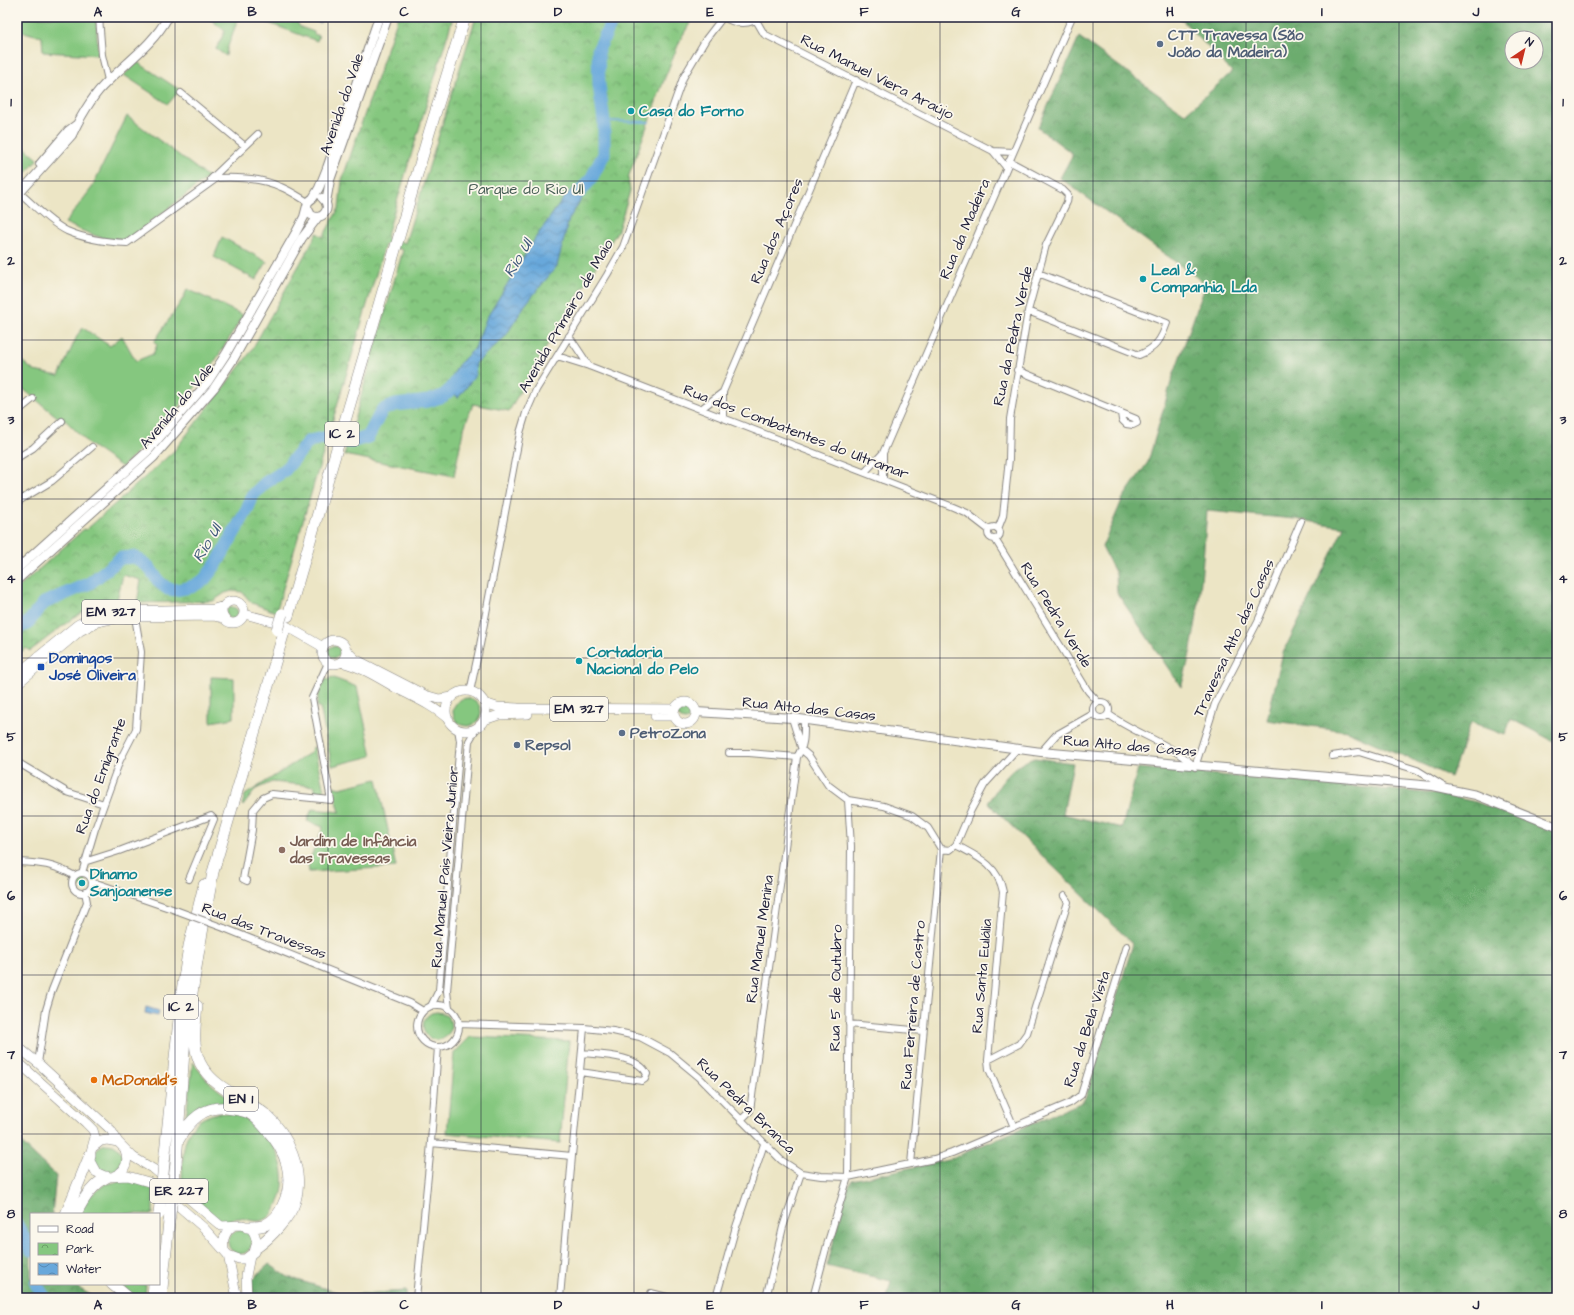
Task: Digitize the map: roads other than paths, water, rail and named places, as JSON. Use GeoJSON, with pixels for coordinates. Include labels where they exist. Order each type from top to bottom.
{"type":"FeatureCollection","features":[{"type":"Feature","properties":{"kind":"highway","name":"IC 2"},"geometry":{"type":"LineString","coordinates":[[285,615],[460,17]]}},
{"type":"Feature","properties":{"kind":"highway","name":"IC 2"},"geometry":{"type":"LineString","coordinates":[[159,1213],[182,991],[189,946],[210,863],[465,17]]}},
{"type":"Feature","properties":{"kind":"highway","name":"IC 2"},"geometry":{"type":"LineString","coordinates":[[161,1298],[176,1163],[186,1037],[198,955],[216,860],[280,631]]}},
{"type":"Feature","properties":{"kind":"highway","name":"EN 1"},"geometry":{"type":"LineString","coordinates":[[202,934],[195,1030],[195,1047],[198,1058],[202,1068],[210,1078],[222,1088],[267,1116],[284,1137],[293,1156],[298,1182],[295,1201],[286,1218],[263,1243],[257,1247]]}},
{"type":"Feature","properties":{"kind":"highway","name":"EN 1"},"geometry":{"type":"LineString","coordinates":[[178,1142],[186,1127],[196,1116],[210,1109],[222,1108],[237,1109],[251,1114],[261,1122],[277,1141],[286,1159],[289,1183],[286,1199],[280,1213],[266,1225],[247,1227]]}},
{"type":"Feature","properties":{"kind":"highway"},"geometry":{"type":"LineString","coordinates":[[66,1213],[91,1152]]}},
{"type":"Feature","properties":{"kind":"highway"},"geometry":{"type":"LineString","coordinates":[[76,1213],[81,1202],[90,1191],[100,1181],[110,1177]]}},
{"type":"Feature","properties":{"kind":"highway"},"geometry":{"type":"LineString","coordinates":[[113,1285],[129,1298]]}},
{"type":"Feature","properties":{"kind":"highway"},"geometry":{"type":"LineString","coordinates":[[153,1298],[154,1285]]}},
{"type":"Feature","properties":{"kind":"main road"},"geometry":{"type":"LineString","coordinates":[[18,194],[72,135],[76,125],[99,90],[108,80],[141,52],[159,32],[168,17]]}},
{"type":"Feature","properties":{"kind":"main road","name":"Avenida do Vale"},"geometry":{"type":"LineString","coordinates":[[17,569],[148,451],[207,384],[291,241],[321,183],[337,141],[379,17]]}},
{"type":"Feature","properties":{"kind":"main road","name":"Avenida do Vale"},"geometry":{"type":"LineString","coordinates":[[17,580],[154,457],[214,388],[234,358],[302,238],[318,217],[322,216],[326,212],[326,202],[334,170],[388,17]]}},
{"type":"Feature","properties":{"kind":"main road"},"geometry":{"type":"LineString","coordinates":[[318,217],[311,215],[310,202],[321,198],[326,202]]}},
{"type":"Feature","properties":{"kind":"main road","name":"EM 327"},"geometry":{"type":"LineString","coordinates":[[17,674],[77,625],[95,615],[116,611],[214,609],[224,606],[229,602],[235,602],[243,607],[244,614],[241,620],[235,623],[229,622],[224,618],[214,616],[135,617],[116,618],[97,622],[80,631],[17,684]]}},
{"type":"Feature","properties":{"kind":"main road"},"geometry":{"type":"LineString","coordinates":[[224,606],[222,612],[224,618]]}},
{"type":"Feature","properties":{"kind":"main road","name":"EM 327"},"geometry":{"type":"LineString","coordinates":[[244,614],[283,624],[323,647]]}},
{"type":"Feature","properties":{"kind":"main road"},"geometry":{"type":"LineString","coordinates":[[470,692],[439,699],[425,695],[355,659],[346,650],[342,643],[335,640],[328,642],[323,647],[322,654],[328,663],[334,664],[341,662],[351,664],[439,711],[458,729],[464,731],[476,729],[484,720],[486,708],[484,703]]}},
{"type":"Feature","properties":{"kind":"main road"},"geometry":{"type":"LineString","coordinates":[[341,662],[345,657],[346,650]]}},
{"type":"Feature","properties":{"kind":"main road","name":"EM 327"},"geometry":{"type":"LineString","coordinates":[[470,692],[476,694],[484,703],[497,707],[674,713]]}},
{"type":"Feature","properties":{"kind":"main road"},"geometry":{"type":"LineString","coordinates":[[449,720],[447,707],[453,697]]}},
{"type":"Feature","properties":{"kind":"main road","name":"EM 327"},"geometry":{"type":"LineString","coordinates":[[686,702],[693,705],[696,712],[692,722],[685,724],[678,722],[674,713],[679,704],[686,702]]}},
{"type":"Feature","properties":{"kind":"main road","name":"Rua Alto das Casas"},"geometry":{"type":"LineString","coordinates":[[696,712],[792,718],[1041,752],[1195,767],[1447,788],[1490,800],[1557,827]]}},
{"type":"Feature","properties":{"kind":"main road","name":"EM 327"},"geometry":{"type":"LineString","coordinates":[[484,720],[499,715],[517,714],[674,713]]}},
{"type":"Feature","properties":{"kind":"main road"},"geometry":{"type":"LineString","coordinates":[[17,1046],[38,1063],[111,1130],[118,1142]]}},
{"type":"Feature","properties":{"kind":"main road"},"geometry":{"type":"LineString","coordinates":[[17,1061],[93,1130],[95,1137],[90,1161],[92,1167],[101,1175],[110,1177],[118,1174],[125,1166],[127,1161],[125,1150]]}},
{"type":"Feature","properties":{"kind":"main road"},"geometry":{"type":"LineString","coordinates":[[91,1152],[96,1144],[107,1140],[118,1142]]}},
{"type":"Feature","properties":{"kind":"main road","name":"ER 227"},"geometry":{"type":"LineString","coordinates":[[118,1142],[134,1157],[155,1170],[220,1226],[238,1225],[247,1227]]}},
{"type":"Feature","properties":{"kind":"main road","name":"ER 227"},"geometry":{"type":"LineString","coordinates":[[110,1177],[128,1176],[152,1183],[204,1228],[226,1252]]}},
{"type":"Feature","properties":{"kind":"main road"},"geometry":{"type":"LineString","coordinates":[[233,1226],[223,1238],[237,1298]]}},
{"type":"Feature","properties":{"kind":"main road"},"geometry":{"type":"LineString","coordinates":[[247,1227],[254,1233],[257,1247],[250,1256],[246,1276],[247,1298]]}},
{"type":"Feature","properties":{"kind":"main road"},"geometry":{"type":"LineString","coordinates":[[226,1252],[239,1259],[250,1256]]}},
{"type":"Feature","properties":{"kind":"street"},"geometry":{"type":"LineString","coordinates":[[99,17],[102,55],[108,80]]}},
{"type":"Feature","properties":{"kind":"street","name":"Rua Manuel Viera Araújo"},"geometry":{"type":"LineString","coordinates":[[723,17],[730,20],[748,23],[758,19],[764,34],[993,151],[1008,164]]}},
{"type":"Feature","properties":{"kind":"street","name":"Avenida Primeiro de Maio"},"geometry":{"type":"LineString","coordinates":[[470,692],[520,433],[526,413],[536,390],[623,247],[683,78],[706,38],[723,17]]}},
{"type":"Feature","properties":{"kind":"street","name":"Rua da Madeira"},"geometry":{"type":"LineString","coordinates":[[865,472],[882,453],[1072,17]]}},
{"type":"Feature","properties":{"kind":"street","name":"Rua dos Açores"},"geometry":{"type":"LineString","coordinates":[[723,418],[722,392],[856,80]]}},
{"type":"Feature","properties":{"kind":"street"},"geometry":{"type":"LineString","coordinates":[[180,93],[245,146]]}},
{"type":"Feature","properties":{"kind":"street"},"geometry":{"type":"LineString","coordinates":[[208,184],[211,178],[258,134]]}},
{"type":"Feature","properties":{"kind":"street","name":"Rua Manuel Viera Araújo"},"geometry":{"type":"LineString","coordinates":[[993,151],[1013,152]]}},
{"type":"Feature","properties":{"kind":"street","name":"Rua da Pedra Verde"},"geometry":{"type":"LineString","coordinates":[[998,529],[1003,516],[1009,459],[1010,419],[1028,310],[1046,245],[1067,202],[1068,195],[1063,190],[1008,164]]}},
{"type":"Feature","properties":{"kind":"street"},"geometry":{"type":"LineString","coordinates":[[18,194],[66,230],[84,237],[117,243],[127,243],[217,178],[234,177],[266,182],[281,187],[310,202]]}},
{"type":"Feature","properties":{"kind":"street"},"geometry":{"type":"LineString","coordinates":[[1028,310],[1139,355],[1149,351],[1161,339],[1167,324],[1038,273]]}},
{"type":"Feature","properties":{"kind":"street"},"geometry":{"type":"LineString","coordinates":[[569,336],[589,366]]}},
{"type":"Feature","properties":{"kind":"street","name":"Rua dos Combatentes do Ultramar"},"geometry":{"type":"LineString","coordinates":[[557,356],[589,366],[865,472],[967,513],[989,530]]}},
{"type":"Feature","properties":{"kind":"street"},"geometry":{"type":"LineString","coordinates":[[1017,370],[1121,413]]}},
{"type":"Feature","properties":{"kind":"street","name":"Rua dos Açores"},"geometry":{"type":"LineString","coordinates":[[701,409],[722,392]]}},
{"type":"Feature","properties":{"kind":"street"},"geometry":{"type":"LineString","coordinates":[[17,412],[33,399]]}},
{"type":"Feature","properties":{"kind":"street"},"geometry":{"type":"LineString","coordinates":[[17,458],[33,448],[62,421]]}},
{"type":"Feature","properties":{"kind":"street"},"geometry":{"type":"LineString","coordinates":[[17,502],[52,482],[92,447]]}},
{"type":"Feature","properties":{"kind":"street","name":"Rua da Madeira"},"geometry":{"type":"LineString","coordinates":[[882,453],[883,480]]}},
{"type":"Feature","properties":{"kind":"street","name":"Travessa Alto das Casas"},"geometry":{"type":"LineString","coordinates":[[1195,767],[1215,704],[1258,621],[1301,521]]}},
{"type":"Feature","properties":{"kind":"street"},"geometry":{"type":"LineString","coordinates":[[993,527],[998,529],[999,536],[995,539],[989,536],[989,530],[993,527]]}},
{"type":"Feature","properties":{"kind":"street","name":"Rua Pedra Verde"},"geometry":{"type":"LineString","coordinates":[[995,539],[1088,691],[1098,702]]}},
{"type":"Feature","properties":{"kind":"street","name":"Rua do Emigrante"},"geometry":{"type":"LineString","coordinates":[[82,873],[84,862],[120,760],[136,729],[141,652],[135,617]]}},
{"type":"Feature","properties":{"kind":"street"},"geometry":{"type":"LineString","coordinates":[[247,881],[243,880],[252,830],[253,810],[263,798],[272,794],[330,800],[312,698],[328,663]]}},
{"type":"Feature","properties":{"kind":"street"},"geometry":{"type":"LineString","coordinates":[[1098,702],[1106,704],[1109,708],[1108,714],[1105,718],[1100,718],[1093,714],[1094,706],[1098,702]]}},
{"type":"Feature","properties":{"kind":"street"},"geometry":{"type":"LineString","coordinates":[[1041,752],[1056,735],[1093,714]]}},
{"type":"Feature","properties":{"kind":"street"},"geometry":{"type":"LineString","coordinates":[[1108,714],[1121,724],[1186,758],[1195,767]]}},
{"type":"Feature","properties":{"kind":"street"},"geometry":{"type":"LineString","coordinates":[[792,718],[802,750],[809,756],[828,785],[848,800],[884,806],[912,816],[928,828],[941,849],[950,850],[956,845],[971,810],[985,784],[1017,749]]}},
{"type":"Feature","properties":{"kind":"street"},"geometry":{"type":"LineString","coordinates":[[729,753],[797,757],[802,750],[805,740],[804,720]]}},
{"type":"Feature","properties":{"kind":"street","name":"Rua Manuel Pais Vieira Junior"},"geometry":{"type":"LineString","coordinates":[[432,1006],[439,990],[459,756],[460,741],[458,729]]}},
{"type":"Feature","properties":{"kind":"street","name":"Rua Manuel Pais Vieira Junior"},"geometry":{"type":"LineString","coordinates":[[449,1009],[447,991],[469,741],[476,729]]}},
{"type":"Feature","properties":{"kind":"street"},"geometry":{"type":"LineString","coordinates":[[1332,756],[1359,752],[1417,770],[1447,788]]}},
{"type":"Feature","properties":{"kind":"street","name":"Rua Manuel Menina"},"geometry":{"type":"LineString","coordinates":[[741,1120],[750,1111],[797,757]]}},
{"type":"Feature","properties":{"kind":"street"},"geometry":{"type":"LineString","coordinates":[[17,762],[67,792],[104,804]]}},
{"type":"Feature","properties":{"kind":"street","name":"Rua 5 de Outubro"},"geometry":{"type":"LineString","coordinates":[[813,1298],[827,1245],[848,1177],[848,1024],[851,846],[848,800]]}},
{"type":"Feature","properties":{"kind":"street"},"geometry":{"type":"LineString","coordinates":[[84,862],[119,851],[211,816],[214,819],[189,879]]}},
{"type":"Feature","properties":{"kind":"street","name":"Rua Santa Eulália"},"geometry":{"type":"LineString","coordinates":[[956,845],[983,859],[994,870],[1001,881],[1002,892],[988,1060],[989,1069],[1014,1127]]}},
{"type":"Feature","properties":{"kind":"street","name":"Rua Ferreira de Castro"},"geometry":{"type":"LineString","coordinates":[[911,1164],[941,849]]}},
{"type":"Feature","properties":{"kind":"street"},"geometry":{"type":"LineString","coordinates":[[17,862],[48,864],[60,867],[75,876]]}},
{"type":"Feature","properties":{"kind":"street"},"geometry":{"type":"LineString","coordinates":[[82,873],[88,875],[92,883],[90,888],[85,892],[79,892],[73,888],[72,882],[75,876],[82,873]]}},
{"type":"Feature","properties":{"kind":"street","name":"Rua das Travessas"},"geometry":{"type":"LineString","coordinates":[[92,883],[99,884],[224,928],[402,1000],[423,1011]]}},
{"type":"Feature","properties":{"kind":"street"},"geometry":{"type":"LineString","coordinates":[[38,1063],[46,1010],[52,990],[87,902],[85,892]]}},
{"type":"Feature","properties":{"kind":"street"},"geometry":{"type":"LineString","coordinates":[[988,1060],[1019,1044],[1027,1033],[1068,902],[1064,896]]}},
{"type":"Feature","properties":{"kind":"street","name":"Rua da Bela Vista"},"geometry":{"type":"LineString","coordinates":[[1014,1127],[1070,1103],[1081,1095],[1127,946]]}},
{"type":"Feature","properties":{"kind":"street"},"geometry":{"type":"LineString","coordinates":[[432,1006],[442,1006],[449,1009],[454,1014],[458,1024],[454,1038],[447,1044],[438,1047],[426,1043],[418,1034],[418,1021],[423,1011],[432,1006]]}},
{"type":"Feature","properties":{"kind":"street"},"geometry":{"type":"LineString","coordinates":[[458,1024],[584,1028],[560,1298]]}},
{"type":"Feature","properties":{"kind":"street"},"geometry":{"type":"LineString","coordinates":[[848,1024],[923,1032]]}},
{"type":"Feature","properties":{"kind":"street","name":"Rua Pedra Branca"},"geometry":{"type":"LineString","coordinates":[[584,1028],[613,1031],[640,1037],[670,1053],[699,1078],[781,1160],[801,1173],[821,1176],[848,1177],[911,1164],[952,1153],[1014,1127]]}},
{"type":"Feature","properties":{"kind":"street"},"geometry":{"type":"LineString","coordinates":[[416,1298],[431,1143],[438,1047]]}},
{"type":"Feature","properties":{"kind":"street"},"geometry":{"type":"LineString","coordinates":[[580,1072],[642,1081],[645,1079],[647,1074],[640,1066],[618,1057],[582,1053]]}},
{"type":"Feature","properties":{"kind":"street"},"geometry":{"type":"LineString","coordinates":[[431,1143],[572,1156]]}},
{"type":"Feature","properties":{"kind":"street"},"geometry":{"type":"LineString","coordinates":[[716,1298],[735,1230],[764,1144]]}},
{"type":"Feature","properties":{"kind":"street"},"geometry":{"type":"LineString","coordinates":[[766,1298],[783,1227],[801,1173]]}},
{"type":"Feature","properties":{"kind":"street"},"geometry":{"type":"LineString","coordinates":[[651,1293],[671,1298]]}},
{"type":"Feature","properties":{"kind":"water"},"geometry":{"type":"Polygon","coordinates":[[[302,17],[323,17],[320,23],[302,17]]]}},
{"type":"Feature","properties":{"kind":"water"},"geometry":{"type":"Polygon","coordinates":[[[585,178],[591,179],[587,190],[569,219],[557,266],[525,305],[505,337],[476,363],[475,376],[458,398],[448,385],[458,365],[475,348],[486,319],[536,237],[566,195],[585,178]]]}},
{"type":"Feature","properties":{"kind":"water"},"geometry":{"type":"Polygon","coordinates":[[[22,619],[28,627],[17,636],[17,624],[22,619]]]}},
{"type":"Feature","properties":{"kind":"water"},"geometry":{"type":"Polygon","coordinates":[[[146,1007],[159,1011],[158,1016],[145,1013],[146,1007]]]}},
{"type":"Feature","properties":{"kind":"waterway","name":"Rio Ul"},"geometry":{"type":"LineString","coordinates":[[580,192],[591,179],[604,154],[604,121],[599,85],[598,50],[614,17]]}},
{"type":"Feature","properties":{"kind":"waterway"},"geometry":{"type":"LineString","coordinates":[[604,121],[649,122]]}},
{"type":"Feature","properties":{"kind":"waterway","name":"Rio Ul"},"geometry":{"type":"LineString","coordinates":[[345,441],[350,442],[368,437],[382,410],[395,405],[428,401],[443,396],[451,389],[461,375]]}},
{"type":"Feature","properties":{"kind":"waterway","name":"Rio Ul"},"geometry":{"type":"LineString","coordinates":[[17,630],[21,626],[26,625],[44,603],[90,583],[121,558],[135,557],[149,567],[159,582],[168,589],[176,590],[191,587],[204,580],[217,563],[247,510],[253,495],[265,483],[284,471],[309,441],[323,438],[329,439]]}},
{"type":"Feature","properties":{"kind":"waterway","name":"Rio Ul"},"geometry":{"type":"LineString","coordinates":[[17,1225],[30,1248]]}},
{"type":"Feature","properties":{"kind":"waterway","name":"Rio Ul"},"geometry":{"type":"LineString","coordinates":[[37,1285],[45,1298]]}},
{"type":"Feature","properties":{"kind":"place","name":"CTT Travessa (São João da Madeira)"},"geometry":{"type":"Point","coordinates":[1160,44]}},
{"type":"Feature","properties":{"kind":"place","name":"Casa do Forno"},"geometry":{"type":"Point","coordinates":[631,111]}},
{"type":"Feature","properties":{"kind":"place","name":"Leal & Companhia, Lda"},"geometry":{"type":"Point","coordinates":[1143,279]}},
{"type":"Feature","properties":{"kind":"place","name":"Cortadoria Nacional do Pelo"},"geometry":{"type":"Point","coordinates":[579,661]}},
{"type":"Feature","properties":{"kind":"place","name":"Domingos José Oliveira"},"geometry":{"type":"Point","coordinates":[41,667]}},
{"type":"Feature","properties":{"kind":"place","name":"PetroZona"},"geometry":{"type":"Point","coordinates":[622,733]}},
{"type":"Feature","properties":{"kind":"place","name":"Repsol"},"geometry":{"type":"Point","coordinates":[517,745]}},
{"type":"Feature","properties":{"kind":"place","name":"Jardim de Infância das Travessas"},"geometry":{"type":"Point","coordinates":[282,850]}},
{"type":"Feature","properties":{"kind":"place","name":"Dínamo Sanjoanense"},"geometry":{"type":"Point","coordinates":[82,883]}},
{"type":"Feature","properties":{"kind":"place","name":"McDonald's"},"geometry":{"type":"Point","coordinates":[94,1080]}},
{"type":"Feature","properties":{"kind":"park label","name":"Parque do Rio Ul"},"geometry":{"type":"Point","coordinates":[526,189]}}]}
